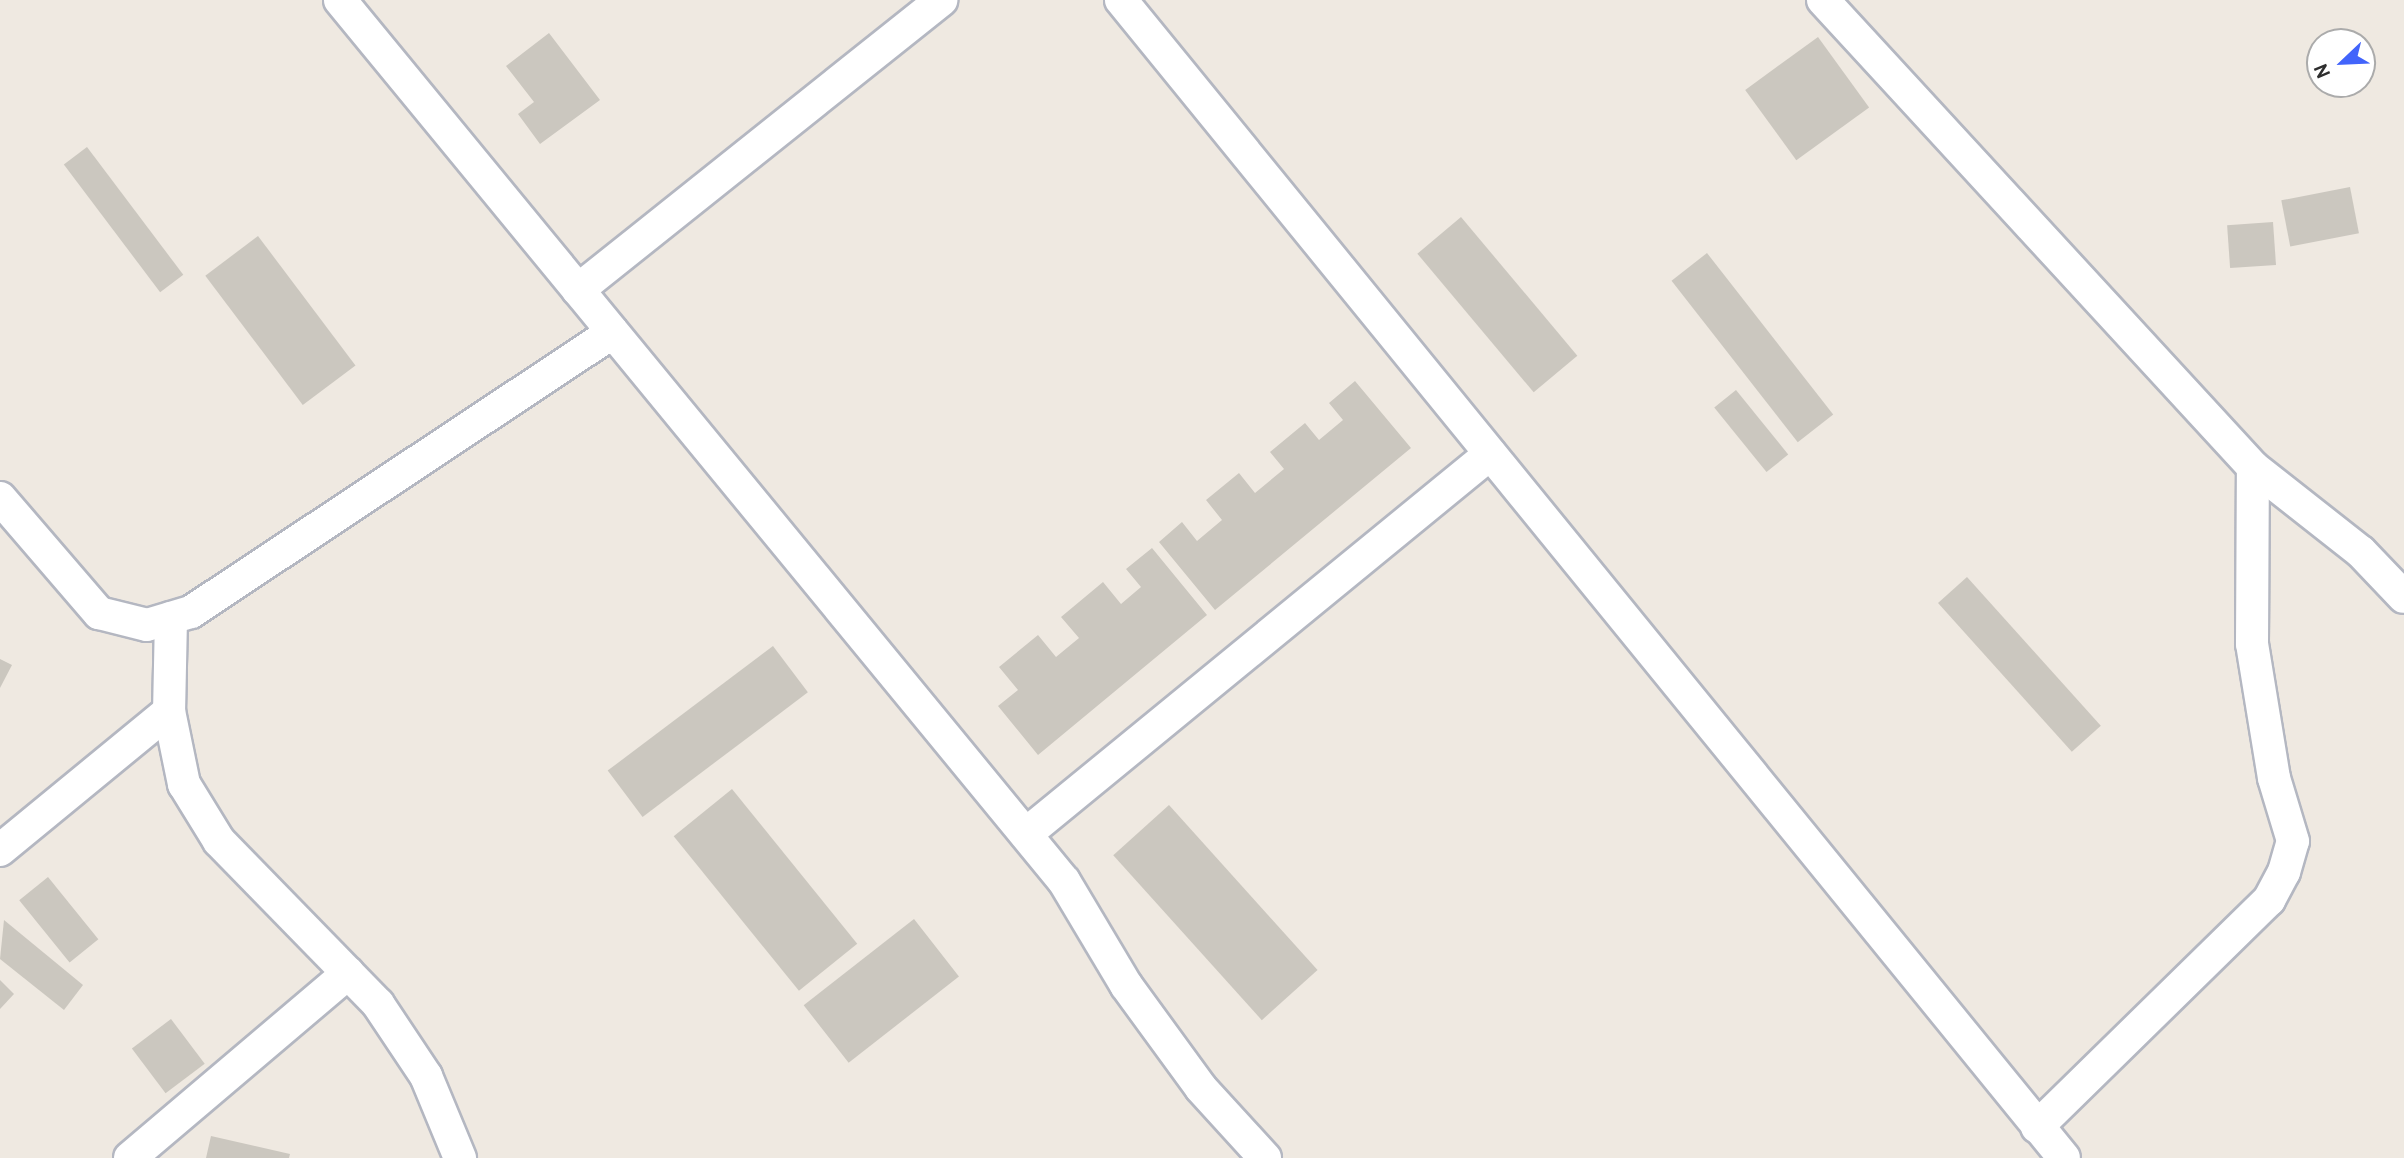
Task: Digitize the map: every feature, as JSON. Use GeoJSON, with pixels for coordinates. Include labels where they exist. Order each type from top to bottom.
{"type":"FeatureCollection","features":[{"type":"Feature","properties":{"kind":"street"},"geometry":{"type":"LineString","coordinates":[[340,0],[1064,881],[1126,985],[1201,1088],[1265,1158]]}},
{"type":"Feature","properties":{"kind":"street"},"geometry":{"type":"LineString","coordinates":[[578,290],[941,0]]}},
{"type":"Feature","properties":{"kind":"street"},"geometry":{"type":"LineString","coordinates":[[1121,0],[2064,1158]]}},
{"type":"Feature","properties":{"kind":"street"},"geometry":{"type":"LineString","coordinates":[[1823,0],[2253,467],[2361,552],[2404,597]]}},
{"type":"Feature","properties":{"kind":"street"},"geometry":{"type":"LineString","coordinates":[[0,498],[99,613],[147,625],[191,612],[613,332]]}},
{"type":"Feature","properties":{"kind":"street"},"geometry":{"type":"LineString","coordinates":[[1026,834],[1490,454]]}},
{"type":"Feature","properties":{"kind":"street"},"geometry":{"type":"LineString","coordinates":[[2037,1127],[2269,900],[2284,872],[2293,841],[2274,778],[2252,644],[2253,467]]}},
{"type":"Feature","properties":{"kind":"street"},"geometry":{"type":"LineString","coordinates":[[171,618],[169,711],[184,784],[219,841],[378,1004],[426,1076],[460,1158]]}},
{"type":"Feature","properties":{"kind":"street"},"geometry":{"type":"LineString","coordinates":[[0,849],[169,711]]}},
{"type":"Feature","properties":{"kind":"street"},"geometry":{"type":"LineString","coordinates":[[130,1158],[348,973]]}},
{"type":"Feature","properties":{"kind":"building"},"geometry":{"type":"Polygon","coordinates":[[[549,33],[600,100],[540,144],[518,114],[534,102],[506,66],[549,33]]]}},
{"type":"Feature","properties":{"kind":"building"},"geometry":{"type":"Polygon","coordinates":[[[1818,37],[1869,107],[1796,160],[1745,90],[1818,37]]]}},
{"type":"Feature","properties":{"kind":"building"},"geometry":{"type":"Polygon","coordinates":[[[87,147],[183,275],[160,292],[64,164],[87,147]]]}},
{"type":"Feature","properties":{"kind":"building"},"geometry":{"type":"Polygon","coordinates":[[[2350,187],[2359,233],[2290,246],[2281,200],[2350,187]]]}},
{"type":"Feature","properties":{"kind":"building"},"geometry":{"type":"Polygon","coordinates":[[[1461,217],[1577,356],[1534,392],[1417,254],[1461,217]]]}},
{"type":"Feature","properties":{"kind":"building"},"geometry":{"type":"Polygon","coordinates":[[[2273,222],[2276,265],[2230,268],[2227,225],[2273,222]]]}},
{"type":"Feature","properties":{"kind":"building"},"geometry":{"type":"Polygon","coordinates":[[[258,236],[355,365],[303,405],[205,276],[258,236]]]}},
{"type":"Feature","properties":{"kind":"building"},"geometry":{"type":"Polygon","coordinates":[[[1707,253],[1833,415],[1798,442],[1672,281],[1707,253]]]}},
{"type":"Feature","properties":{"kind":"building"},"geometry":{"type":"Polygon","coordinates":[[[1355,381],[1411,448],[1215,610],[1159,542],[1182,522],[1197,541],[1222,520],[1206,500],[1239,473],[1255,493],[1284,469],[1270,452],[1305,423],[1319,440],[1343,420],[1329,403],[1355,381]]]}},
{"type":"Feature","properties":{"kind":"building"},"geometry":{"type":"Polygon","coordinates":[[[1736,390],[1788,455],[1766,472],[1714,408],[1736,390]]]}},
{"type":"Feature","properties":{"kind":"building"},"geometry":{"type":"Polygon","coordinates":[[[1152,548],[1207,615],[1038,755],[998,706],[1018,690],[999,667],[1038,635],[1056,657],[1079,638],[1061,617],[1103,582],[1121,604],[1141,587],[1126,569],[1152,548]]]}},
{"type":"Feature","properties":{"kind":"building"},"geometry":{"type":"Polygon","coordinates":[[[1967,577],[2101,726],[2072,752],[1938,603],[1967,577]]]}},
{"type":"Feature","properties":{"kind":"building"},"geometry":{"type":"Polygon","coordinates":[[[773,646],[808,692],[643,817],[608,771],[773,646]]]}},
{"type":"Feature","properties":{"kind":"building"},"geometry":{"type":"Polygon","coordinates":[[[0,659],[12,665],[0,688],[0,659]]]}},
{"type":"Feature","properties":{"kind":"building"},"geometry":{"type":"Polygon","coordinates":[[[732,789],[857,944],[799,991],[674,836],[732,789]]]}},
{"type":"Feature","properties":{"kind":"building"},"geometry":{"type":"Polygon","coordinates":[[[1169,805],[1318,970],[1262,1020],[1113,855],[1169,805]]]}},
{"type":"Feature","properties":{"kind":"building"},"geometry":{"type":"Polygon","coordinates":[[[48,877],[98,939],[70,962],[19,900],[48,877]]]}},
{"type":"Feature","properties":{"kind":"building"},"geometry":{"type":"Polygon","coordinates":[[[914,919],[959,977],[849,1063],[804,1005],[914,919]]]}},
{"type":"Feature","properties":{"kind":"building"},"geometry":{"type":"Polygon","coordinates":[[[4,920],[83,985],[64,1010],[0,959],[4,920]]]}},
{"type":"Feature","properties":{"kind":"building"},"geometry":{"type":"Polygon","coordinates":[[[0,980],[14,994],[0,1009],[0,980]]]}},
{"type":"Feature","properties":{"kind":"building"},"geometry":{"type":"Polygon","coordinates":[[[171,1019],[205,1064],[166,1093],[132,1048],[171,1019]]]}},
{"type":"Feature","properties":{"kind":"building"},"geometry":{"type":"Polygon","coordinates":[[[211,1136],[290,1154],[289,1158],[206,1158],[211,1136]]]}}]}
